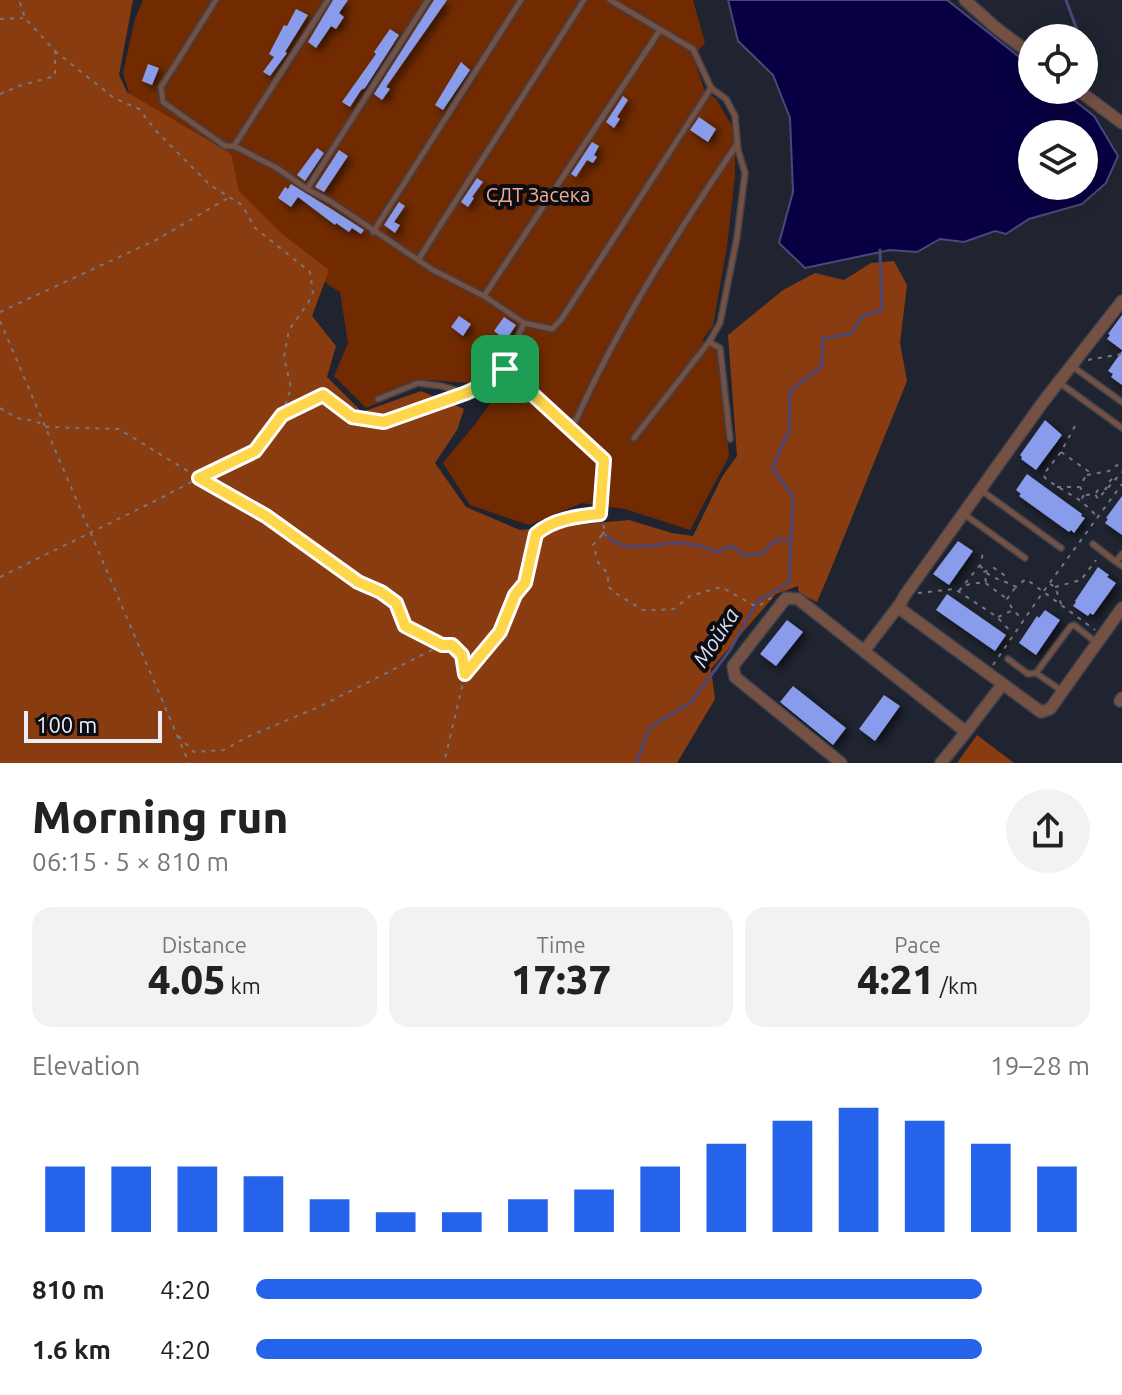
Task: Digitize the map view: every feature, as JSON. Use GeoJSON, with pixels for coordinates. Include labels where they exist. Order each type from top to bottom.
{"type":"FeatureCollection","features":[{"type":"Feature","properties":{"kind":"street"},"geometry":{"type":"LineString","coordinates":[[965,0],[1018,44]]}},
{"type":"Feature","properties":{"kind":"street"},"geometry":{"type":"LineString","coordinates":[[1097,104],[1122,123]]}},
{"type":"Feature","properties":{"kind":"street"},"geometry":{"type":"LineString","coordinates":[[864,651],[1043,402],[1122,301]]}},
{"type":"Feature","properties":{"kind":"street"},"geometry":{"type":"LineString","coordinates":[[841,763],[735,677],[733,666],[786,598],[798,599],[966,732]]}},
{"type":"Feature","properties":{"kind":"street"},"geometry":{"type":"LineString","coordinates":[[902,599],[903,611],[1041,712],[1050,709],[1122,608]]}},
{"type":"Feature","properties":{"kind":"street"},"geometry":{"type":"LineString","coordinates":[[941,763],[1002,685]]}},
{"type":"Feature","properties":{"kind":"lane"},"geometry":{"type":"LineString","coordinates":[[216,0],[161,87],[163,102],[225,146],[234,146],[277,168],[433,270],[484,296],[524,323],[552,329],[561,320],[711,88]]}},
{"type":"Feature","properties":{"kind":"lane"},"geometry":{"type":"LineString","coordinates":[[234,146],[328,0]]}},
{"type":"Feature","properties":{"kind":"lane"},"geometry":{"type":"LineString","coordinates":[[307,189],[428,0]]}},
{"type":"Feature","properties":{"kind":"lane"},"geometry":{"type":"LineString","coordinates":[[373,232],[521,0]]}},
{"type":"Feature","properties":{"kind":"lane"},"geometry":{"type":"LineString","coordinates":[[418,260],[584,0]]}},
{"type":"Feature","properties":{"kind":"lane"},"geometry":{"type":"LineString","coordinates":[[610,0],[693,49],[711,88],[726,99],[735,116],[737,143],[745,173],[737,237],[720,323],[709,342],[634,438]]}},
{"type":"Feature","properties":{"kind":"lane"},"geometry":{"type":"LineString","coordinates":[[484,296],[660,30]]}},
{"type":"Feature","properties":{"kind":"lane"},"geometry":{"type":"LineString","coordinates":[[505,369],[563,423],[576,420],[624,322],[679,230],[737,143]]}},
{"type":"Feature","properties":{"kind":"lane"},"geometry":{"type":"LineString","coordinates":[[378,399],[418,383],[466,393],[501,377],[524,323]]}},
{"type":"Feature","properties":{"kind":"lane"},"geometry":{"type":"LineString","coordinates":[[709,342],[720,348],[730,439]]}},
{"type":"Feature","properties":{"kind":"lane"},"geometry":{"type":"LineString","coordinates":[[1072,364],[1122,402]]}},
{"type":"Feature","properties":{"kind":"lane"},"geometry":{"type":"LineString","coordinates":[[1060,383],[1122,428]]}},
{"type":"Feature","properties":{"kind":"lane"},"geometry":{"type":"LineString","coordinates":[[980,490],[1061,548]]}},
{"type":"Feature","properties":{"kind":"lane"},"geometry":{"type":"LineString","coordinates":[[963,513],[1025,558]]}},
{"type":"Feature","properties":{"kind":"lane"},"geometry":{"type":"LineString","coordinates":[[1093,544],[1119,564],[1122,554]]}},
{"type":"Feature","properties":{"kind":"lane"},"geometry":{"type":"LineString","coordinates":[[1036,673],[1072,625],[1100,639]]}},
{"type":"Feature","properties":{"kind":"lane"},"geometry":{"type":"LineString","coordinates":[[1008,659],[1028,674],[1036,673],[1063,692]]}},
{"type":"Feature","properties":{"kind":"path"},"geometry":{"type":"LineString","coordinates":[[0,577],[255,451],[282,415],[291,388],[284,357],[289,330],[313,292],[310,272],[255,228],[242,205],[210,185],[157,132],[139,109],[114,98],[55,51],[25,18],[19,0]]}},
{"type":"Feature","properties":{"kind":"path"},"geometry":{"type":"LineString","coordinates":[[0,19],[25,18]]}},
{"type":"Feature","properties":{"kind":"path"},"geometry":{"type":"LineString","coordinates":[[0,94],[55,76],[55,51]]}},
{"type":"Feature","properties":{"kind":"path"},"geometry":{"type":"LineString","coordinates":[[0,312],[156,240],[229,197]]}},
{"type":"Feature","properties":{"kind":"path"},"geometry":{"type":"LineString","coordinates":[[0,321],[189,763]]}},
{"type":"Feature","properties":{"kind":"path"},"geometry":{"type":"LineString","coordinates":[[1072,364],[1122,354]]}},
{"type":"Feature","properties":{"kind":"path"},"geometry":{"type":"LineString","coordinates":[[282,415],[323,395],[352,417],[384,422],[466,393]]}},
{"type":"Feature","properties":{"kind":"path"},"geometry":{"type":"LineString","coordinates":[[0,408],[17,418],[36,421],[46,427],[119,429],[266,516],[358,582],[381,592],[396,603],[405,626],[442,645]]}},
{"type":"Feature","properties":{"kind":"path"},"geometry":{"type":"LineString","coordinates":[[563,423],[604,460],[600,514],[606,536]]}},
{"type":"Feature","properties":{"kind":"path"},"geometry":{"type":"LineString","coordinates":[[1075,426],[1061,452],[1043,475],[1081,501],[1097,517]]}},
{"type":"Feature","properties":{"kind":"path"},"geometry":{"type":"LineString","coordinates":[[1061,452],[1088,471],[1080,487]]}},
{"type":"Feature","properties":{"kind":"path"},"geometry":{"type":"LineString","coordinates":[[1084,495],[1106,489],[1107,484],[1122,470],[1117,465],[1109,471],[1086,475]]}},
{"type":"Feature","properties":{"kind":"path"},"geometry":{"type":"LineString","coordinates":[[987,673],[1122,484]]}},
{"type":"Feature","properties":{"kind":"path"},"geometry":{"type":"LineString","coordinates":[[1057,487],[1080,487]]}},
{"type":"Feature","properties":{"kind":"path"},"geometry":{"type":"LineString","coordinates":[[1080,487],[1084,495]]}},
{"type":"Feature","properties":{"kind":"path"},"geometry":{"type":"LineString","coordinates":[[1081,501],[1084,495]]}},
{"type":"Feature","properties":{"kind":"path"},"geometry":{"type":"LineString","coordinates":[[465,674],[500,632],[515,595],[525,583],[536,534],[573,517],[600,514]]}},
{"type":"Feature","properties":{"kind":"path"},"geometry":{"type":"LineString","coordinates":[[605,531],[593,545],[598,562],[608,574],[608,586],[643,610],[674,609],[690,596],[721,587],[757,607],[776,594]]}},
{"type":"Feature","properties":{"kind":"path"},"geometry":{"type":"LineString","coordinates":[[959,592],[980,565],[984,549]]}},
{"type":"Feature","properties":{"kind":"path"},"geometry":{"type":"LineString","coordinates":[[1055,587],[1081,580],[1096,560]]}},
{"type":"Feature","properties":{"kind":"path"},"geometry":{"type":"LineString","coordinates":[[980,565],[986,583]]}},
{"type":"Feature","properties":{"kind":"path"},"geometry":{"type":"LineString","coordinates":[[984,572],[994,568],[1016,587]]}},
{"type":"Feature","properties":{"kind":"path"},"geometry":{"type":"LineString","coordinates":[[984,572],[999,581],[1005,580]]}},
{"type":"Feature","properties":{"kind":"path"},"geometry":{"type":"LineString","coordinates":[[1007,599],[1026,579],[1100,639]]}},
{"type":"Feature","properties":{"kind":"path"},"geometry":{"type":"LineString","coordinates":[[963,586],[986,583],[1007,599],[1023,620]]}},
{"type":"Feature","properties":{"kind":"path"},"geometry":{"type":"LineString","coordinates":[[1049,583],[1055,587],[1063,606]]}},
{"type":"Feature","properties":{"kind":"path"},"geometry":{"type":"LineString","coordinates":[[902,599],[955,589],[997,617],[1013,633]]}},
{"type":"Feature","properties":{"kind":"path"},"geometry":{"type":"LineString","coordinates":[[997,617],[1013,610]]}},
{"type":"Feature","properties":{"kind":"path"},"geometry":{"type":"LineString","coordinates":[[178,735],[194,752],[224,750],[321,706],[442,645],[452,645],[462,655],[465,674],[444,763]]}},
{"type":"Feature","properties":{"kind":"green space","name":"СДТ Засека"},"geometry":{"type":"Polygon","coordinates":[[[143,0],[693,0],[705,43],[693,56],[704,89],[716,99],[735,131],[735,176],[713,326],[702,340],[718,349],[729,456],[690,530],[625,509],[582,503],[529,525],[470,505],[443,463],[503,386],[432,380],[366,408],[334,376],[348,343],[340,292],[234,206],[131,99],[123,73],[135,19],[143,0]]]}},
{"type":"Feature","properties":{"kind":"shaded area"},"geometry":{"type":"Polygon","coordinates":[[[0,0],[133,0],[119,75],[127,92],[231,154],[239,191],[281,233],[329,270],[312,316],[336,346],[327,377],[362,412],[421,391],[464,409],[457,430],[435,463],[466,507],[520,530],[629,520],[693,536],[722,477],[737,456],[728,335],[783,290],[815,273],[844,280],[871,263],[894,261],[907,285],[900,343],[907,381],[817,602],[799,593],[798,586],[776,594],[711,669],[715,699],[677,763],[0,763],[0,0]]]}},
{"type":"Feature","properties":{"kind":"shaded area"},"geometry":{"type":"Polygon","coordinates":[[[728,0],[947,0],[1018,56],[1018,104],[1079,104],[1096,120],[1018,120],[1018,200],[1087,200],[1029,219],[1006,234],[995,231],[964,242],[940,239],[917,252],[890,250],[805,268],[779,243],[793,192],[790,118],[773,75],[738,41],[728,0]]]}},
{"type":"Feature","properties":{"kind":"shaded area"},"geometry":{"type":"Polygon","coordinates":[[[1098,123],[1118,156],[1106,183],[1098,190],[1098,123]]]}},
{"type":"Feature","properties":{"kind":"shaded area"},"geometry":{"type":"Polygon","coordinates":[[[977,735],[1014,763],[957,763],[977,735]]]}},
{"type":"Feature","properties":{"kind":"building"},"geometry":{"type":"Polygon","coordinates":[[[333,0],[348,0],[339,13],[344,17],[336,29],[331,26],[316,48],[308,42],[333,0]]]}},
{"type":"Feature","properties":{"kind":"building"},"geometry":{"type":"Polygon","coordinates":[[[434,0],[447,0],[386,87],[390,89],[382,100],[374,94],[434,0]]]}},
{"type":"Feature","properties":{"kind":"building"},"geometry":{"type":"Polygon","coordinates":[[[296,9],[308,15],[270,76],[263,72],[274,57],[269,54],[296,9]]]}},
{"type":"Feature","properties":{"kind":"building"},"geometry":{"type":"Polygon","coordinates":[[[390,29],[399,35],[350,107],[342,102],[390,29]]]}},
{"type":"Feature","properties":{"kind":"building"},"geometry":{"type":"Polygon","coordinates":[[[461,62],[470,70],[443,110],[435,105],[461,62]]]}},
{"type":"Feature","properties":{"kind":"building"},"geometry":{"type":"Polygon","coordinates":[[[148,64],[159,68],[152,85],[142,81],[148,64]]]}},
{"type":"Feature","properties":{"kind":"building"},"geometry":{"type":"Polygon","coordinates":[[[623,96],[628,100],[614,128],[606,122],[623,96]]]}},
{"type":"Feature","properties":{"kind":"building"},"geometry":{"type":"Polygon","coordinates":[[[699,117],[716,129],[708,142],[690,130],[699,117]]]}},
{"type":"Feature","properties":{"kind":"building"},"geometry":{"type":"Polygon","coordinates":[[[592,142],[599,146],[594,155],[597,157],[593,163],[587,160],[576,177],[571,174],[592,142]]]}},
{"type":"Feature","properties":{"kind":"building"},"geometry":{"type":"Polygon","coordinates":[[[317,148],[324,153],[305,181],[297,175],[317,148]]]}},
{"type":"Feature","properties":{"kind":"building"},"geometry":{"type":"Polygon","coordinates":[[[339,150],[348,156],[324,192],[315,187],[339,150]]]}},
{"type":"Feature","properties":{"kind":"building"},"geometry":{"type":"Polygon","coordinates":[[[477,178],[483,182],[468,207],[461,202],[477,178]]]}},
{"type":"Feature","properties":{"kind":"building"},"geometry":{"type":"Polygon","coordinates":[[[291,184],[364,230],[361,234],[352,228],[349,232],[335,225],[298,197],[291,207],[278,198],[291,184]]]}},
{"type":"Feature","properties":{"kind":"building"},"geometry":{"type":"Polygon","coordinates":[[[399,202],[405,206],[394,222],[400,225],[395,233],[384,225],[399,202]]]}},
{"type":"Feature","properties":{"kind":"building"},"geometry":{"type":"Polygon","coordinates":[[[1122,315],[1122,350],[1107,339],[1122,315]]]}},
{"type":"Feature","properties":{"kind":"building"},"geometry":{"type":"Polygon","coordinates":[[[459,316],[471,324],[463,336],[451,327],[459,316]]]}},
{"type":"Feature","properties":{"kind":"building"},"geometry":{"type":"Polygon","coordinates":[[[504,317],[516,325],[506,340],[494,331],[504,317]]]}},
{"type":"Feature","properties":{"kind":"building"},"geometry":{"type":"Polygon","coordinates":[[[1122,351],[1122,385],[1108,371],[1122,351]]]}},
{"type":"Feature","properties":{"kind":"building"},"geometry":{"type":"Polygon","coordinates":[[[1045,420],[1062,435],[1036,470],[1020,455],[1045,420]]]}},
{"type":"Feature","properties":{"kind":"building"},"geometry":{"type":"Polygon","coordinates":[[[1027,474],[1082,514],[1085,518],[1074,533],[1019,496],[1021,494],[1016,490],[1027,474]]]}},
{"type":"Feature","properties":{"kind":"building"},"geometry":{"type":"Polygon","coordinates":[[[1122,496],[1122,535],[1105,523],[1122,496]]]}},
{"type":"Feature","properties":{"kind":"building"},"geometry":{"type":"Polygon","coordinates":[[[958,541],[973,551],[949,585],[933,574],[958,541]]]}},
{"type":"Feature","properties":{"kind":"building"},"geometry":{"type":"Polygon","coordinates":[[[1098,567],[1116,583],[1093,615],[1090,613],[1088,616],[1073,606],[1098,567]]]}},
{"type":"Feature","properties":{"kind":"building"},"geometry":{"type":"Polygon","coordinates":[[[947,594],[1006,635],[995,651],[936,610],[947,594]]]}},
{"type":"Feature","properties":{"kind":"building"},"geometry":{"type":"Polygon","coordinates":[[[1045,610],[1060,620],[1036,655],[1019,643],[1037,616],[1039,618],[1045,610]]]}},
{"type":"Feature","properties":{"kind":"building"},"geometry":{"type":"Polygon","coordinates":[[[787,620],[803,632],[776,666],[760,654],[787,620]]]}},
{"type":"Feature","properties":{"kind":"building"},"geometry":{"type":"Polygon","coordinates":[[[793,686],[846,728],[833,745],[780,702],[793,686]]]}},
{"type":"Feature","properties":{"kind":"building"},"geometry":{"type":"Polygon","coordinates":[[[884,695],[900,706],[875,741],[859,729],[884,695]]]}},
{"type":"Feature","properties":{"kind":"waterway","name":"Мойка"},"geometry":{"type":"LineString","coordinates":[[1066,0],[1075,24]]}},
{"type":"Feature","properties":{"kind":"waterway","name":"Мойка"},"geometry":{"type":"LineString","coordinates":[[636,763],[650,727],[691,702],[730,650],[758,600],[789,583],[793,496],[772,468],[789,431],[790,391],[822,366],[823,338],[851,334],[862,316],[882,310],[880,250]]}},
{"type":"Feature","properties":{"kind":"waterway"},"geometry":{"type":"LineString","coordinates":[[606,536],[633,547],[680,543],[717,552],[732,546],[745,556],[763,553],[774,541],[791,539]]}},
{"type":"Feature","properties":{"kind":"route"},"geometry":{"type":"LineString","coordinates":[[505,369],[604,460],[600,514],[573,517],[536,534],[525,583],[515,595],[500,632],[465,674],[462,655],[452,645],[442,645],[405,626],[396,603],[358,582],[266,516],[199,478],[255,451],[282,415],[323,395],[352,417],[384,422],[466,393],[501,377],[505,369]]}}]}
